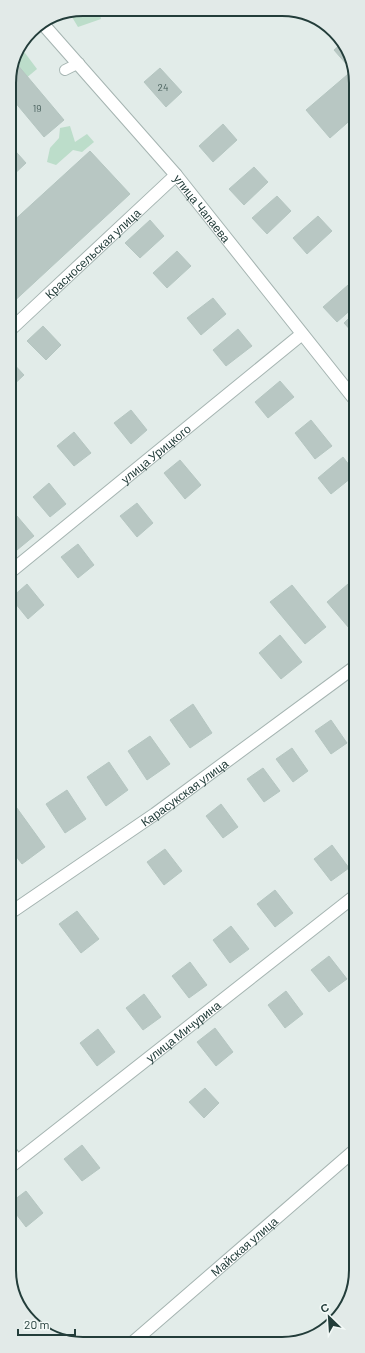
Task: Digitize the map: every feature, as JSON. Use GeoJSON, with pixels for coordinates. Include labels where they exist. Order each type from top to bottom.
{"type":"FeatureCollection","features":[{"type":"Feature","properties":{"kind":"street","name":"улица Чапаева"},"geometry":{"type":"LineString","coordinates":[[46,27],[176,175],[349,391]]}},
{"type":"Feature","properties":{"kind":"street","name":"Красносельская улица"},"geometry":{"type":"LineString","coordinates":[[16,324],[176,175]]}},
{"type":"Feature","properties":{"kind":"street","name":"улица Урицкого"},"geometry":{"type":"LineString","coordinates":[[16,567],[302,334]]}},
{"type":"Feature","properties":{"kind":"street","name":"Карасукская улица"},"geometry":{"type":"LineString","coordinates":[[16,909],[155,814],[349,671]]}},
{"type":"Feature","properties":{"kind":"street","name":"улица Мичурина"},"geometry":{"type":"LineString","coordinates":[[16,1162],[349,901]]}},
{"type":"Feature","properties":{"kind":"street","name":"Майская улица"},"geometry":{"type":"LineString","coordinates":[[139,1337],[349,1155]]}},
{"type":"Feature","properties":{"kind":"lane"},"geometry":{"type":"LineString","coordinates":[[65,70],[79,63]]}},
{"type":"Feature","properties":{"kind":"green space"},"geometry":{"type":"Polygon","coordinates":[[[100,16],[101,19],[78,27],[72,17],[100,16]]]}},
{"type":"Feature","properties":{"kind":"green space"},"geometry":{"type":"Polygon","coordinates":[[[24,52],[37,69],[25,79],[16,75],[18,65],[24,52]]]}},
{"type":"Feature","properties":{"kind":"green space"},"geometry":{"type":"Polygon","coordinates":[[[70,126],[75,142],[87,134],[94,142],[82,152],[73,150],[56,165],[47,162],[50,148],[59,138],[60,128],[70,126]]]}},
{"type":"Feature","properties":{"kind":"building"},"geometry":{"type":"Polygon","coordinates":[[[338,46],[345,63],[334,50],[338,46]]]}},
{"type":"Feature","properties":{"kind":"building"},"geometry":{"type":"Polygon","coordinates":[[[18,65],[64,120],[44,137],[16,103],[16,78],[18,65]]]}},
{"type":"Feature","properties":{"kind":"building"},"geometry":{"type":"Polygon","coordinates":[[[160,68],[182,92],[166,107],[144,82],[160,68]]]}},
{"type":"Feature","properties":{"kind":"building"},"geometry":{"type":"Polygon","coordinates":[[[348,74],[349,121],[330,138],[306,110],[348,74]]]}},
{"type":"Feature","properties":{"kind":"building"},"geometry":{"type":"Polygon","coordinates":[[[223,124],[237,140],[213,162],[199,146],[223,124]]]}},
{"type":"Feature","properties":{"kind":"building"},"geometry":{"type":"Polygon","coordinates":[[[90,151],[130,194],[16,300],[16,219],[90,151]]]}},
{"type":"Feature","properties":{"kind":"building"},"geometry":{"type":"Polygon","coordinates":[[[16,152],[26,163],[16,172],[16,152]]]}},
{"type":"Feature","properties":{"kind":"building"},"geometry":{"type":"Polygon","coordinates":[[[254,167],[268,182],[244,205],[229,189],[254,167]]]}},
{"type":"Feature","properties":{"kind":"building"},"geometry":{"type":"Polygon","coordinates":[[[277,196],[291,211],[267,234],[252,218],[277,196]]]}},
{"type":"Feature","properties":{"kind":"building"},"geometry":{"type":"Polygon","coordinates":[[[318,216],[332,231],[307,254],[293,238],[318,216]]]}},
{"type":"Feature","properties":{"kind":"building"},"geometry":{"type":"Polygon","coordinates":[[[150,220],[164,236],[140,258],[125,243],[150,220]]]}},
{"type":"Feature","properties":{"kind":"building"},"geometry":{"type":"Polygon","coordinates":[[[177,251],[191,266],[167,288],[153,273],[177,251]]]}},
{"type":"Feature","properties":{"kind":"building"},"geometry":{"type":"Polygon","coordinates":[[[348,285],[349,286],[349,311],[337,322],[323,307],[348,285]]]}},
{"type":"Feature","properties":{"kind":"building"},"geometry":{"type":"Polygon","coordinates":[[[213,298],[226,314],[201,335],[187,318],[213,298]]]}},
{"type":"Feature","properties":{"kind":"building"},"geometry":{"type":"Polygon","coordinates":[[[349,318],[349,328],[344,323],[349,318]]]}},
{"type":"Feature","properties":{"kind":"building"},"geometry":{"type":"Polygon","coordinates":[[[43,326],[61,345],[46,360],[27,341],[43,326]]]}},
{"type":"Feature","properties":{"kind":"building"},"geometry":{"type":"Polygon","coordinates":[[[238,329],[252,346],[226,366],[213,350],[238,329]]]}},
{"type":"Feature","properties":{"kind":"building"},"geometry":{"type":"Polygon","coordinates":[[[16,366],[24,375],[16,382],[16,366]]]}},
{"type":"Feature","properties":{"kind":"building"},"geometry":{"type":"Polygon","coordinates":[[[280,381],[294,397],[268,418],[255,402],[280,381]]]}},
{"type":"Feature","properties":{"kind":"building"},"geometry":{"type":"Polygon","coordinates":[[[131,410],[147,430],[131,444],[114,423],[131,410]]]}},
{"type":"Feature","properties":{"kind":"building"},"geometry":{"type":"Polygon","coordinates":[[[311,420],[332,446],[315,459],[295,433],[311,420]]]}},
{"type":"Feature","properties":{"kind":"building"},"geometry":{"type":"Polygon","coordinates":[[[74,432],[91,453],[74,466],[57,446],[74,432]]]}},
{"type":"Feature","properties":{"kind":"building"},"geometry":{"type":"Polygon","coordinates":[[[343,457],[349,465],[349,480],[331,494],[318,478],[343,457]]]}},
{"type":"Feature","properties":{"kind":"building"},"geometry":{"type":"Polygon","coordinates":[[[180,460],[201,485],[185,499],[164,473],[180,460]]]}},
{"type":"Feature","properties":{"kind":"building"},"geometry":{"type":"Polygon","coordinates":[[[49,483],[66,504],[50,517],[33,497],[49,483]]]}},
{"type":"Feature","properties":{"kind":"building"},"geometry":{"type":"Polygon","coordinates":[[[137,503],[153,523],[137,537],[120,516],[137,503]]]}},
{"type":"Feature","properties":{"kind":"building"},"geometry":{"type":"Polygon","coordinates":[[[17,516],[34,536],[17,550],[16,549],[17,516]]]}},
{"type":"Feature","properties":{"kind":"building"},"geometry":{"type":"Polygon","coordinates":[[[78,544],[94,565],[78,578],[61,557],[78,544]]]}},
{"type":"Feature","properties":{"kind":"building"},"geometry":{"type":"Polygon","coordinates":[[[27,584],[44,605],[28,619],[16,604],[16,594],[27,584]]]}},
{"type":"Feature","properties":{"kind":"building"},"geometry":{"type":"Polygon","coordinates":[[[348,584],[349,585],[349,628],[327,602],[348,584]]]}},
{"type":"Feature","properties":{"kind":"building"},"geometry":{"type":"Polygon","coordinates":[[[292,585],[326,627],[305,644],[270,602],[292,585]]]}},
{"type":"Feature","properties":{"kind":"building"},"geometry":{"type":"Polygon","coordinates":[[[280,635],[302,662],[281,679],[259,653],[280,635]]]}},
{"type":"Feature","properties":{"kind":"building"},"geometry":{"type":"Polygon","coordinates":[[[193,704],[212,733],[190,748],[170,720],[193,704]]]}},
{"type":"Feature","properties":{"kind":"building"},"geometry":{"type":"Polygon","coordinates":[[[331,720],[347,743],[331,754],[315,731],[331,720]]]}},
{"type":"Feature","properties":{"kind":"building"},"geometry":{"type":"Polygon","coordinates":[[[150,736],[170,764],[147,780],[128,751],[150,736]]]}},
{"type":"Feature","properties":{"kind":"building"},"geometry":{"type":"Polygon","coordinates":[[[292,748],[308,771],[293,782],[276,759],[292,748]]]}},
{"type":"Feature","properties":{"kind":"building"},"geometry":{"type":"Polygon","coordinates":[[[109,762],[128,790],[106,806],[87,777],[109,762]]]}},
{"type":"Feature","properties":{"kind":"building"},"geometry":{"type":"Polygon","coordinates":[[[263,768],[280,791],[264,802],[247,779],[263,768]]]}},
{"type":"Feature","properties":{"kind":"building"},"geometry":{"type":"Polygon","coordinates":[[[67,790],[86,819],[65,833],[46,804],[67,790]]]}},
{"type":"Feature","properties":{"kind":"building"},"geometry":{"type":"Polygon","coordinates":[[[221,804],[238,827],[223,838],[206,816],[221,804]]]}},
{"type":"Feature","properties":{"kind":"building"},"geometry":{"type":"Polygon","coordinates":[[[16,807],[45,847],[22,864],[16,856],[16,807]]]}},
{"type":"Feature","properties":{"kind":"building"},"geometry":{"type":"Polygon","coordinates":[[[332,845],[349,868],[331,881],[314,859],[332,845]]]}},
{"type":"Feature","properties":{"kind":"building"},"geometry":{"type":"Polygon","coordinates":[[[165,849],[182,871],[164,885],[147,862],[165,849]]]}},
{"type":"Feature","properties":{"kind":"building"},"geometry":{"type":"Polygon","coordinates":[[[275,890],[293,913],[275,927],[257,904],[275,890]]]}},
{"type":"Feature","properties":{"kind":"building"},"geometry":{"type":"Polygon","coordinates":[[[77,911],[99,939],[81,953],[59,924],[77,911]]]}},
{"type":"Feature","properties":{"kind":"building"},"geometry":{"type":"Polygon","coordinates":[[[231,926],[249,949],[230,963],[213,940],[231,926]]]}},
{"type":"Feature","properties":{"kind":"building"},"geometry":{"type":"Polygon","coordinates":[[[329,956],[347,979],[329,992],[311,970],[329,956]]]}},
{"type":"Feature","properties":{"kind":"building"},"geometry":{"type":"Polygon","coordinates":[[[190,962],[207,985],[189,998],[172,976],[190,962]]]}},
{"type":"Feature","properties":{"kind":"building"},"geometry":{"type":"Polygon","coordinates":[[[286,991],[303,1014],[285,1028],[268,1005],[286,991]]]}},
{"type":"Feature","properties":{"kind":"building"},"geometry":{"type":"Polygon","coordinates":[[[144,994],[161,1017],[143,1030],[126,1008],[144,994]]]}},
{"type":"Feature","properties":{"kind":"building"},"geometry":{"type":"Polygon","coordinates":[[[215,1028],[233,1052],[216,1066],[197,1042],[215,1028]]]}},
{"type":"Feature","properties":{"kind":"building"},"geometry":{"type":"Polygon","coordinates":[[[98,1029],[115,1052],[97,1066],[80,1043],[98,1029]]]}},
{"type":"Feature","properties":{"kind":"building"},"geometry":{"type":"Polygon","coordinates":[[[205,1088],[219,1103],[204,1118],[189,1102],[205,1088]]]}},
{"type":"Feature","properties":{"kind":"building"},"geometry":{"type":"Polygon","coordinates":[[[82,1145],[100,1168],[82,1181],[64,1159],[82,1145]]]}},
{"type":"Feature","properties":{"kind":"building"},"geometry":{"type":"Polygon","coordinates":[[[26,1191],[43,1213],[26,1227],[16,1214],[16,1198],[26,1191]]]}}]}
